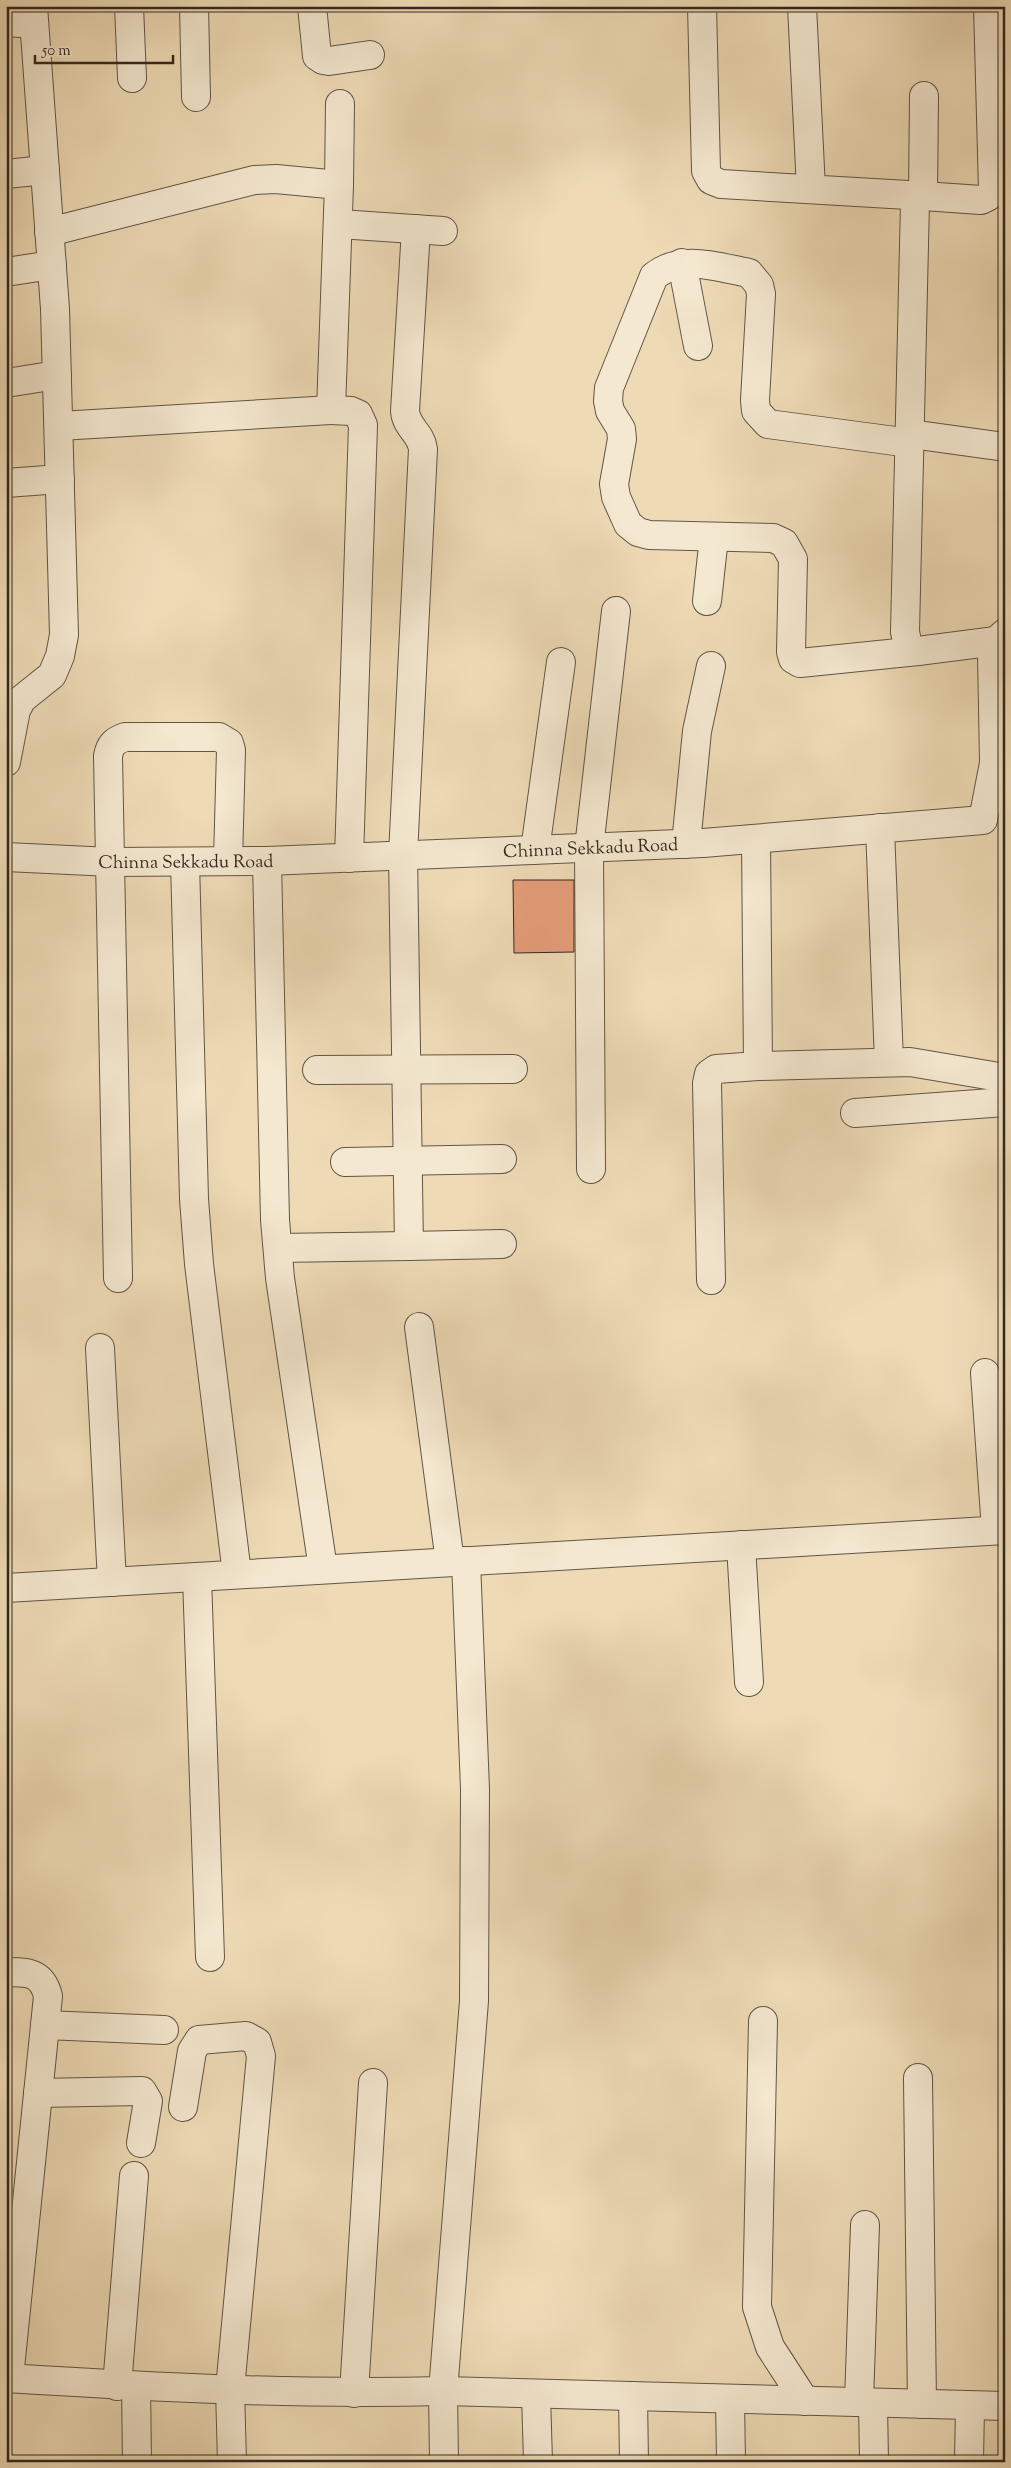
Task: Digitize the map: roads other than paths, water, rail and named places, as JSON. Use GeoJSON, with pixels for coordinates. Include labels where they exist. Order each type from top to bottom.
{"type":"FeatureCollection","features":[{"type":"Feature","properties":{"kind":"street"},"geometry":{"type":"LineString","coordinates":[[129,6],[132,78]]}},
{"type":"Feature","properties":{"kind":"street"},"geometry":{"type":"LineString","coordinates":[[194,6],[196,97]]}},
{"type":"Feature","properties":{"kind":"street"},"geometry":{"type":"LineString","coordinates":[[312,6],[317,56],[329,61],[370,55]]}},
{"type":"Feature","properties":{"kind":"street"},"geometry":{"type":"LineString","coordinates":[[702,6],[706,171],[711,180],[721,184],[993,201]]}},
{"type":"Feature","properties":{"kind":"street"},"geometry":{"type":"LineString","coordinates":[[802,6],[812,189]]}},
{"type":"Feature","properties":{"kind":"street"},"geometry":{"type":"LineString","coordinates":[[988,6],[993,190],[989,196],[993,201]]}},
{"type":"Feature","properties":{"kind":"street"},"geometry":{"type":"LineString","coordinates":[[6,22],[34,15],[52,265],[64,635],[60,656],[52,675],[14,696],[16,710],[6,762]]}},
{"type":"Feature","properties":{"kind":"street"},"geometry":{"type":"LineString","coordinates":[[918,651],[908,646],[905,632],[915,196],[924,96]]}},
{"type":"Feature","properties":{"kind":"street"},"geometry":{"type":"LineString","coordinates":[[331,410],[339,224],[340,104]]}},
{"type":"Feature","properties":{"kind":"street"},"geometry":{"type":"LineString","coordinates":[[6,174],[45,170]]}},
{"type":"Feature","properties":{"kind":"street"},"geometry":{"type":"LineString","coordinates":[[50,232],[254,180],[276,179],[339,185]]}},
{"type":"Feature","properties":{"kind":"street"},"geometry":{"type":"LineString","coordinates":[[339,224],[443,231]]}},
{"type":"Feature","properties":{"kind":"street"},"geometry":{"type":"LineString","coordinates":[[409,1246],[403,855],[423,449],[420,438],[407,425],[405,411],[416,229]]}},
{"type":"Feature","properties":{"kind":"street"},"geometry":{"type":"LineString","coordinates":[[682,263],[698,346]]}},
{"type":"Feature","properties":{"kind":"street"},"geometry":{"type":"LineString","coordinates":[[1001,637],[918,651],[810,663],[800,663],[793,659],[791,652],[793,559],[784,543],[773,538],[649,535],[638,532],[628,524],[622,512],[614,484],[622,439],[621,429],[610,411],[610,388],[654,276],[671,266],[682,263],[696,263],[749,273],[759,285],[761,294],[755,400],[756,411],[761,419],[768,424],[1005,447]]}},
{"type":"Feature","properties":{"kind":"street"},"geometry":{"type":"LineString","coordinates":[[6,272],[52,265]]}},
{"type":"Feature","properties":{"kind":"street"},"geometry":{"type":"LineString","coordinates":[[6,383],[57,375]]}},
{"type":"Feature","properties":{"kind":"street"},"geometry":{"type":"LineString","coordinates":[[58,426],[331,410],[351,411],[358,414],[363,425],[349,858]]}},
{"type":"Feature","properties":{"kind":"street"},"geometry":{"type":"LineString","coordinates":[[6,483],[60,479]]}},
{"type":"Feature","properties":{"kind":"street"},"geometry":{"type":"LineString","coordinates":[[707,601],[714,537]]}},
{"type":"Feature","properties":{"kind":"street"},"geometry":{"type":"LineString","coordinates":[[591,1169],[589,848],[616,611]]}},
{"type":"Feature","properties":{"kind":"street","name":"Chinna Sekkadu Road"},"geometry":{"type":"LineString","coordinates":[[6,857],[111,862],[267,862],[686,844],[994,820],[992,654],[1001,637]]}},
{"type":"Feature","properties":{"kind":"street"},"geometry":{"type":"LineString","coordinates":[[535,850],[560,662]]}},
{"type":"Feature","properties":{"kind":"street"},"geometry":{"type":"LineString","coordinates":[[686,844],[697,730],[711,666]]}},
{"type":"Feature","properties":{"kind":"street"},"geometry":{"type":"LineString","coordinates":[[118,1278],[108,756],[110,747],[116,740],[125,737],[210,737],[225,739],[231,750],[228,862]]}},
{"type":"Feature","properties":{"kind":"street"},"geometry":{"type":"LineString","coordinates":[[880,828],[889,1062]]}},
{"type":"Feature","properties":{"kind":"street"},"geometry":{"type":"LineString","coordinates":[[756,839],[758,1066]]}},
{"type":"Feature","properties":{"kind":"street"},"geometry":{"type":"LineString","coordinates":[[184,862],[194,1199],[199,1264],[237,1574]]}},
{"type":"Feature","properties":{"kind":"street"},"geometry":{"type":"LineString","coordinates":[[267,862],[278,1248],[323,1569]]}},
{"type":"Feature","properties":{"kind":"street"},"geometry":{"type":"LineString","coordinates":[[711,1280],[707,1083],[709,1074],[716,1069],[889,1062],[934,1064],[1005,1078]]}},
{"type":"Feature","properties":{"kind":"street"},"geometry":{"type":"LineString","coordinates":[[317,1070],[406,1068],[513,1069]]}},
{"type":"Feature","properties":{"kind":"street"},"geometry":{"type":"LineString","coordinates":[[855,1113],[1005,1102]]}},
{"type":"Feature","properties":{"kind":"street"},"geometry":{"type":"LineString","coordinates":[[345,1162],[502,1160]]}},
{"type":"Feature","properties":{"kind":"street"},"geometry":{"type":"LineString","coordinates":[[278,1248],[502,1244]]}},
{"type":"Feature","properties":{"kind":"street"},"geometry":{"type":"LineString","coordinates":[[419,1327],[458,1562],[475,1789],[474,2001],[443,2391],[444,2462]]}},
{"type":"Feature","properties":{"kind":"street"},"geometry":{"type":"LineString","coordinates":[[100,1348],[112,1582]]}},
{"type":"Feature","properties":{"kind":"street"},"geometry":{"type":"LineString","coordinates":[[6,1588],[1001,1530],[985,1373]]}},
{"type":"Feature","properties":{"kind":"street"},"geometry":{"type":"LineString","coordinates":[[741,1545],[749,1682]]}},
{"type":"Feature","properties":{"kind":"street"},"geometry":{"type":"LineString","coordinates":[[197,1577],[210,1956]]}},
{"type":"Feature","properties":{"kind":"street"},"geometry":{"type":"LineString","coordinates":[[6,1972],[25,1972],[37,1976],[45,1984],[48,1996],[8,2378],[127,2386],[354,2393],[443,2391],[1005,2406]]}},
{"type":"Feature","properties":{"kind":"street"},"geometry":{"type":"LineString","coordinates":[[763,2022],[757,2307],[770,2347],[805,2401]]}},
{"type":"Feature","properties":{"kind":"street"},"geometry":{"type":"LineString","coordinates":[[45,2025],[164,2030]]}},
{"type":"Feature","properties":{"kind":"street"},"geometry":{"type":"LineString","coordinates":[[183,2107],[192,2051],[199,2040],[246,2036],[257,2042],[261,2056],[230,2389],[232,2462]]}},
{"type":"Feature","properties":{"kind":"street"},"geometry":{"type":"LineString","coordinates":[[918,2078],[922,2404]]}},
{"type":"Feature","properties":{"kind":"street"},"geometry":{"type":"LineString","coordinates":[[354,2393],[373,2083]]}},
{"type":"Feature","properties":{"kind":"street"},"geometry":{"type":"LineString","coordinates":[[38,2093],[142,2091],[148,2101],[142,2143]]}},
{"type":"Feature","properties":{"kind":"street"},"geometry":{"type":"LineString","coordinates":[[134,2176],[127,2386],[137,2462]]}},
{"type":"Feature","properties":{"kind":"street"},"geometry":{"type":"LineString","coordinates":[[865,2225],[866,2403],[874,2462]]}},
{"type":"Feature","properties":{"kind":"street"},"geometry":{"type":"LineString","coordinates":[[536,2394],[538,2462]]}},
{"type":"Feature","properties":{"kind":"street"},"geometry":{"type":"LineString","coordinates":[[633,2396],[634,2462]]}},
{"type":"Feature","properties":{"kind":"street"},"geometry":{"type":"LineString","coordinates":[[730,2399],[731,2462]]}},
{"type":"Feature","properties":{"kind":"street"},"geometry":{"type":"LineString","coordinates":[[969,2462],[970,2406]]}}]}
